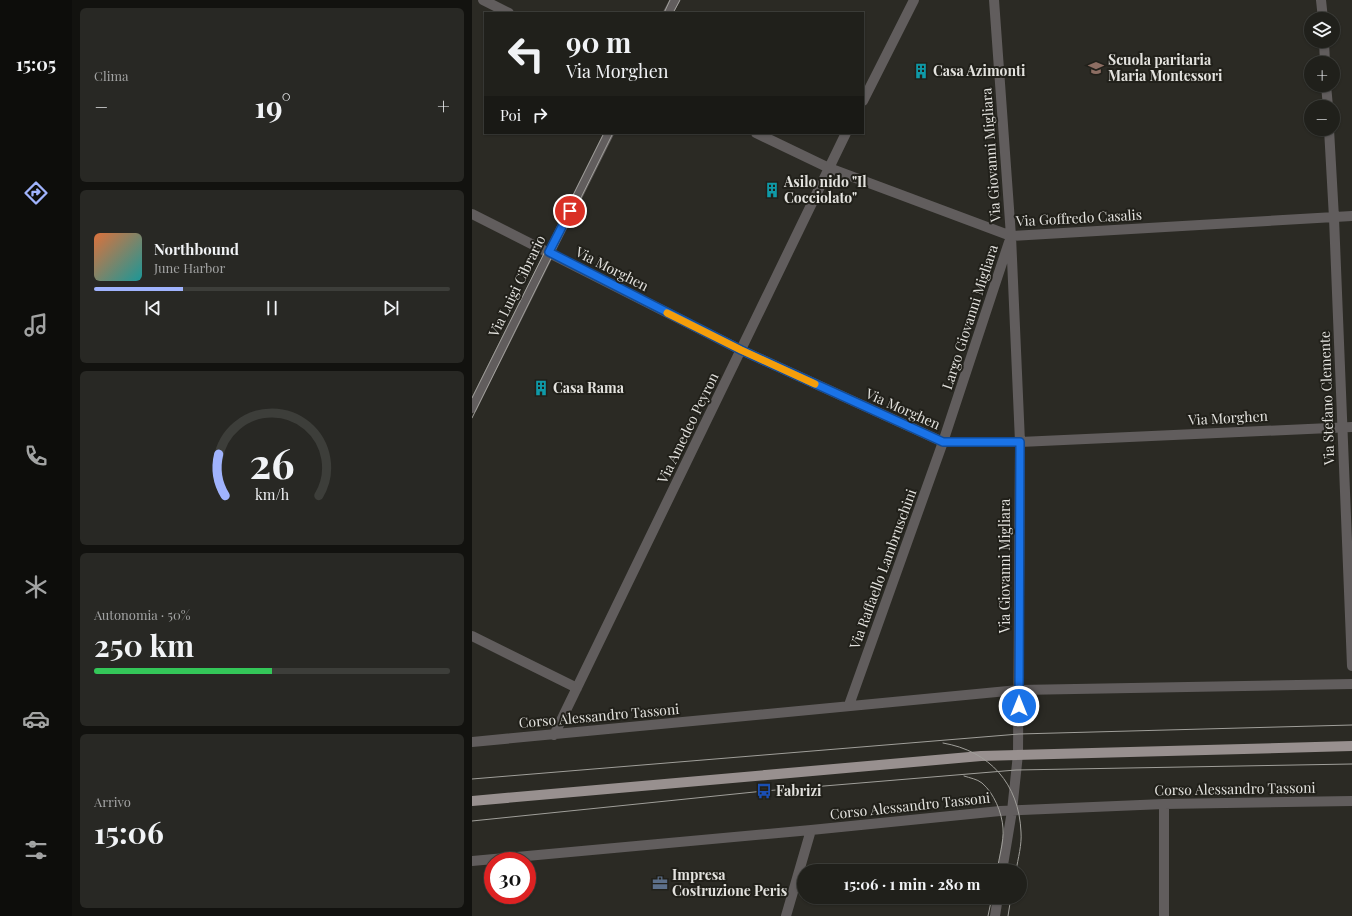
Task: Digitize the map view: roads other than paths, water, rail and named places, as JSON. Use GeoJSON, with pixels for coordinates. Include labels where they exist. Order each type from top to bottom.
{"type":"FeatureCollection","features":[{"type":"Feature","properties":{"kind":"main road"},"geometry":{"type":"LineString","coordinates":[[472,801],[981,756],[1352,746]]}},
{"type":"Feature","properties":{"kind":"street"},"geometry":{"type":"LineString","coordinates":[[483,0],[507,12]]}},
{"type":"Feature","properties":{"kind":"street"},"geometry":{"type":"LineString","coordinates":[[668,12],[674,0]]}},
{"type":"Feature","properties":{"kind":"street"},"geometry":{"type":"LineString","coordinates":[[864,99],[914,0]]}},
{"type":"Feature","properties":{"kind":"street","name":"Via Giovanni Migliara"},"geometry":{"type":"LineString","coordinates":[[994,0],[1011,236]]}},
{"type":"Feature","properties":{"kind":"street"},"geometry":{"type":"LineString","coordinates":[[1322,0],[1323,12]]}},
{"type":"Feature","properties":{"kind":"street","name":"Via Luigi Cibrario"},"geometry":{"type":"LineString","coordinates":[[472,408],[608,134]]}},
{"type":"Feature","properties":{"kind":"street","name":"Via Goffredo Casalis"},"geometry":{"type":"LineString","coordinates":[[758,134],[829,168],[1011,236],[1352,216]]}},
{"type":"Feature","properties":{"kind":"street","name":"Via Amedeo Peyron"},"geometry":{"type":"LineString","coordinates":[[554,734],[846,134]]}},
{"type":"Feature","properties":{"kind":"street","name":"Via Stefano Clemente"},"geometry":{"type":"LineString","coordinates":[[1329,136],[1347,427],[1352,666]]}},
{"type":"Feature","properties":{"kind":"street","name":"Via Morghen"},"geometry":{"type":"LineString","coordinates":[[472,214],[741,350],[943,442],[1020,442],[1347,427]]}},
{"type":"Feature","properties":{"kind":"street","name":"Largo Giovanni Migliara"},"geometry":{"type":"LineString","coordinates":[[1011,236],[1020,442]]}},
{"type":"Feature","properties":{"kind":"street","name":"Largo Giovanni Migliara"},"geometry":{"type":"LineString","coordinates":[[943,442],[1011,236]]}},
{"type":"Feature","properties":{"kind":"street","name":"Via Raffaello Lambruschini"},"geometry":{"type":"LineString","coordinates":[[849,705],[943,442]]}},
{"type":"Feature","properties":{"kind":"street","name":"Via Giovanni Migliara"},"geometry":{"type":"LineString","coordinates":[[1003,864],[1012,811],[1018,754],[1020,442]]}},
{"type":"Feature","properties":{"kind":"street"},"geometry":{"type":"LineString","coordinates":[[472,636],[577,688]]}},
{"type":"Feature","properties":{"kind":"street","name":"Corso Alessandro Tassoni"},"geometry":{"type":"LineString","coordinates":[[472,742],[1019,690],[1352,684]]}},
{"type":"Feature","properties":{"kind":"street","name":"Corso Alessandro Tassoni"},"geometry":{"type":"LineString","coordinates":[[472,861],[1012,811],[1164,804],[1352,801]]}},
{"type":"Feature","properties":{"kind":"street"},"geometry":{"type":"LineString","coordinates":[[1164,804],[1164,916]]}},
{"type":"Feature","properties":{"kind":"street"},"geometry":{"type":"LineString","coordinates":[[786,916],[811,830]]}},
{"type":"Feature","properties":{"kind":"street"},"geometry":{"type":"LineString","coordinates":[[995,916],[997,904]]}},
{"type":"Feature","properties":{"kind":"tram line"},"geometry":{"type":"LineString","coordinates":[[664,12],[670,0]]}},
{"type":"Feature","properties":{"kind":"tram line"},"geometry":{"type":"LineString","coordinates":[[674,12],[680,0]]}},
{"type":"Feature","properties":{"kind":"tram line"},"geometry":{"type":"LineString","coordinates":[[472,398],[604,134]]}},
{"type":"Feature","properties":{"kind":"tram line"},"geometry":{"type":"LineString","coordinates":[[472,418],[613,134]]}},
{"type":"Feature","properties":{"kind":"tram line"},"geometry":{"type":"LineString","coordinates":[[472,779],[1019,734],[1352,725]]}},
{"type":"Feature","properties":{"kind":"tram line"},"geometry":{"type":"LineString","coordinates":[[943,743],[960,747],[988,762],[999,772],[1008,785],[1015,799],[1021,832],[1017,864]]}},
{"type":"Feature","properties":{"kind":"tram line"},"geometry":{"type":"LineString","coordinates":[[472,821],[764,791],[1016,770],[1352,764]]}},
{"type":"Feature","properties":{"kind":"tram line"},"geometry":{"type":"LineString","coordinates":[[964,776],[982,783],[994,798],[999,810],[1003,833],[998,864]]}},
{"type":"Feature","properties":{"kind":"tram line"},"geometry":{"type":"LineString","coordinates":[[988,916],[991,904]]}},
{"type":"Feature","properties":{"kind":"tram line"},"geometry":{"type":"LineString","coordinates":[[1008,916],[1010,904]]}},
{"type":"Feature","properties":{"kind":"place","name":"Scuola paritaria Maria Montessori"},"geometry":{"type":"Point","coordinates":[1096,68]}},
{"type":"Feature","properties":{"kind":"place","name":"Casa Azimonti"},"geometry":{"type":"Point","coordinates":[921,71]}},
{"type":"Feature","properties":{"kind":"place","name":"Asilo nido \"Il Cocciolato\""},"geometry":{"type":"Point","coordinates":[772,190]}},
{"type":"Feature","properties":{"kind":"place","name":"Casa Rama"},"geometry":{"type":"Point","coordinates":[541,388]}},
{"type":"Feature","properties":{"kind":"place","name":"Fabrizi"},"geometry":{"type":"Point","coordinates":[764,791]}},
{"type":"Feature","properties":{"kind":"place","name":"Impresa Costruzione Peris"},"geometry":{"type":"Point","coordinates":[660,883]}}]}
